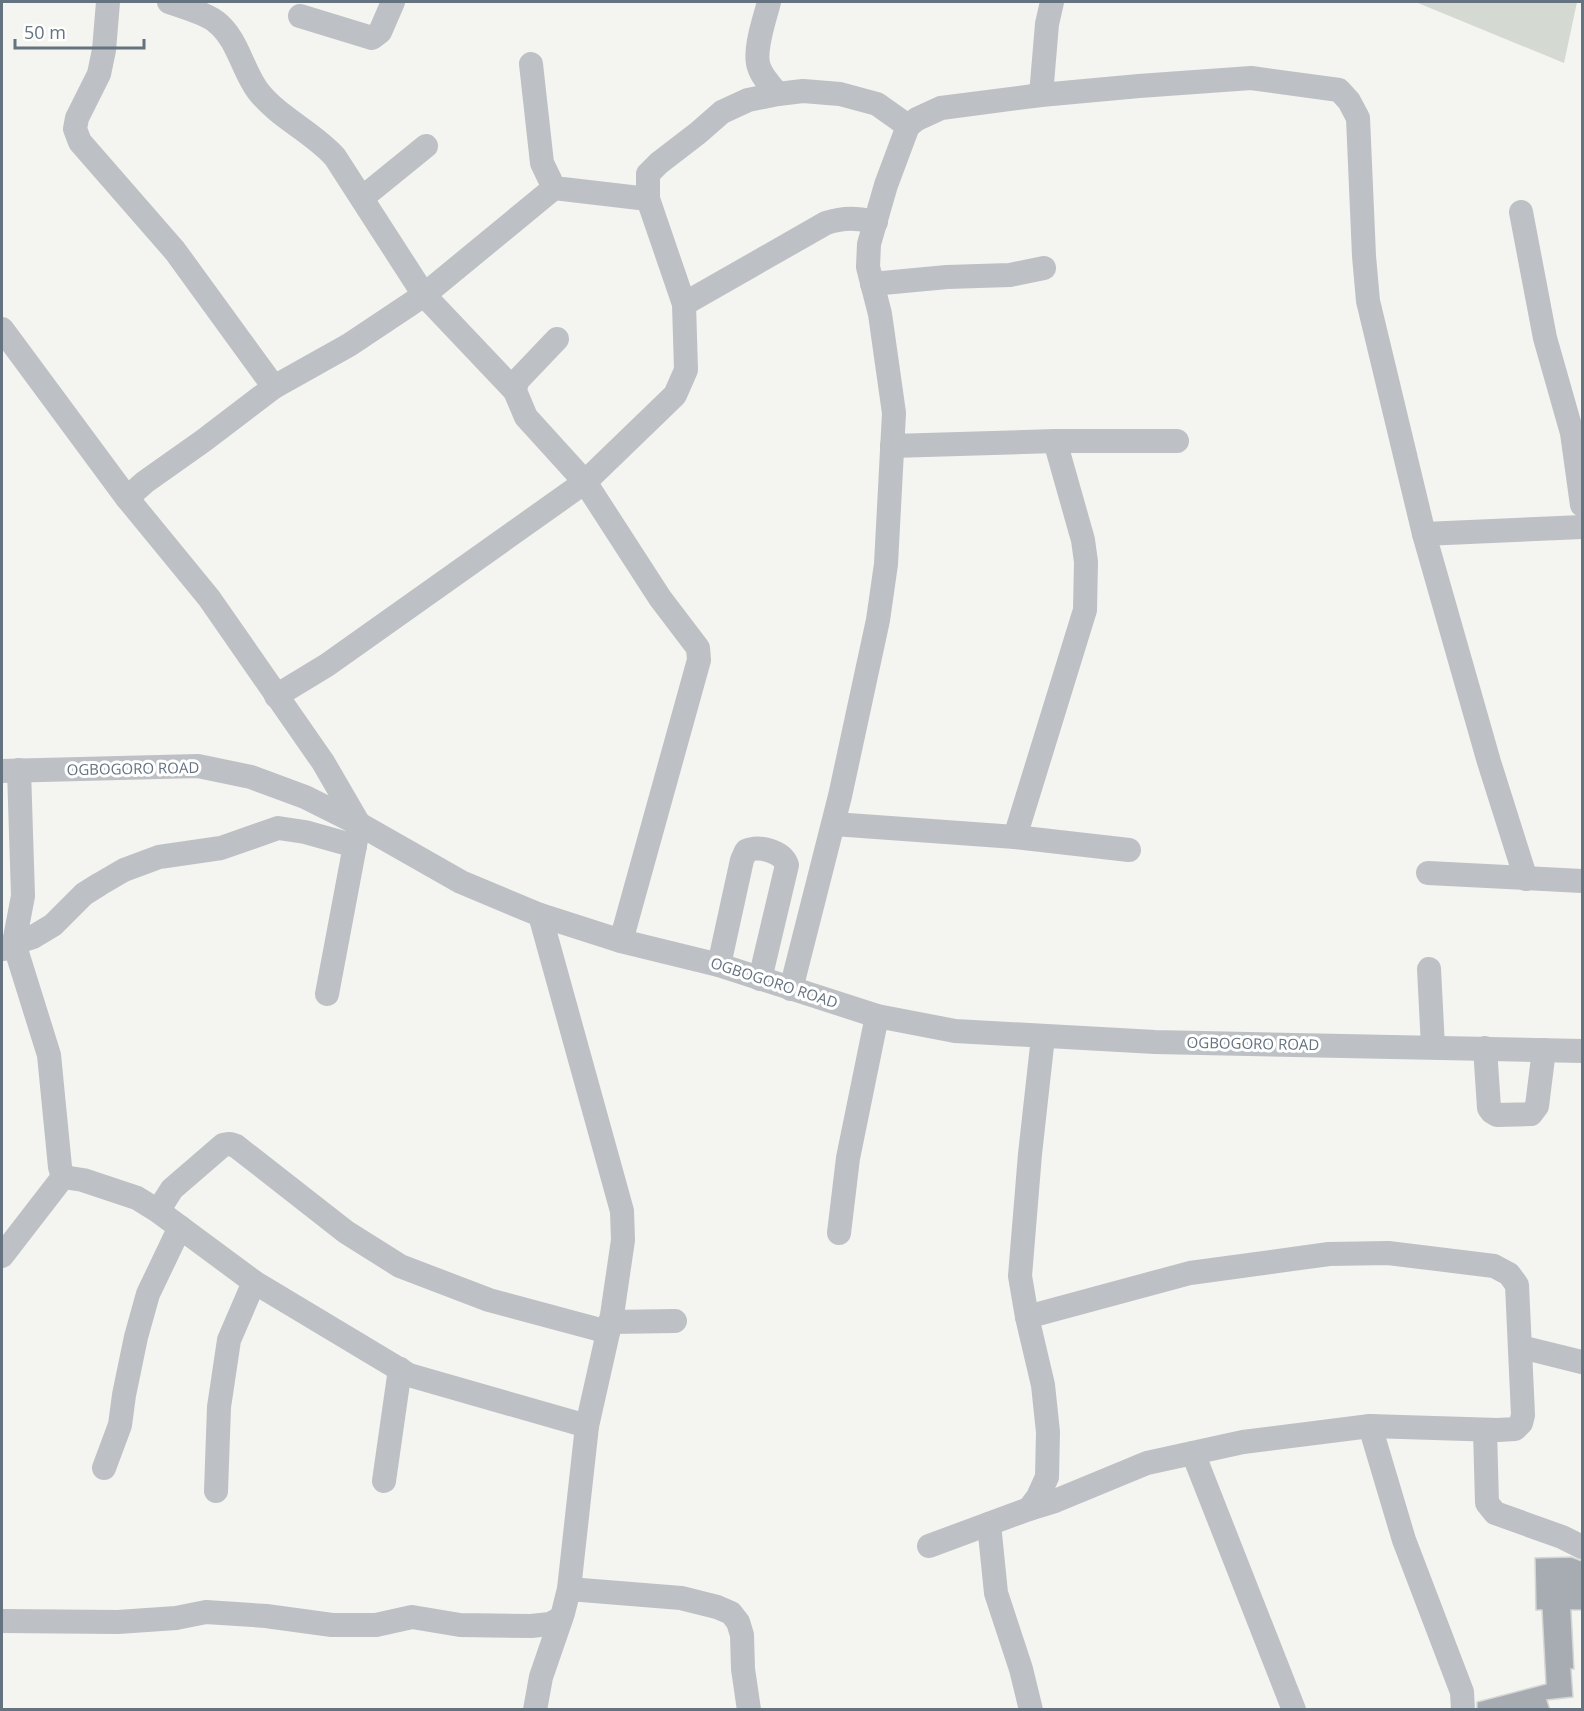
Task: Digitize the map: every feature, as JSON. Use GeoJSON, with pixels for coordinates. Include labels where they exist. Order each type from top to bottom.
{"type":"FeatureCollection","features":[{"type":"Feature","properties":{"kind":"street"},"geometry":{"type":"LineString","coordinates":[[108,2],[104,50],[99,74],[77,118],[75,129],[80,142],[175,251],[274,387]]}},
{"type":"Feature","properties":{"kind":"street"},"geometry":{"type":"LineString","coordinates":[[169,2],[215,21],[228,35],[259,92],[283,115],[325,145],[335,157],[424,295],[515,391],[526,417],[585,482],[660,598],[698,648],[699,660],[694,682],[621,941]]}},
{"type":"Feature","properties":{"kind":"street"},"geometry":{"type":"LineString","coordinates":[[300,16],[372,38],[380,32],[393,2]]}},
{"type":"Feature","properties":{"kind":"street"},"geometry":{"type":"LineString","coordinates":[[769,2],[757,60],[762,74],[778,94]]}},
{"type":"Feature","properties":{"kind":"street"},"geometry":{"type":"LineString","coordinates":[[1041,95],[1047,24],[1052,2]]}},
{"type":"Feature","properties":{"kind":"street"},"geometry":{"type":"LineString","coordinates":[[531,64],[542,163],[554,189]]}},
{"type":"Feature","properties":{"kind":"street"},"geometry":{"type":"LineString","coordinates":[[791,989],[834,824],[878,620],[886,564],[894,413],[880,314],[868,267],[869,244],[886,185],[908,126],[941,108],[1041,95],[1251,78],[1339,90],[1349,101],[1358,118],[1368,301],[1424,534],[1489,762],[1526,879]]}},
{"type":"Feature","properties":{"kind":"street"},"geometry":{"type":"LineString","coordinates":[[276,696],[327,665],[585,482],[675,394],[686,370],[684,304],[648,200],[648,174],[659,162],[722,112],[748,100],[778,94],[803,91],[840,94],[877,104],[908,126]]}},
{"type":"Feature","properties":{"kind":"street"},"geometry":{"type":"LineString","coordinates":[[362,198],[426,146]]}},
{"type":"Feature","properties":{"kind":"street"},"geometry":{"type":"LineString","coordinates":[[127,498],[145,482],[274,387],[349,345],[424,295],[554,189],[648,200]]}},
{"type":"Feature","properties":{"kind":"street"},"geometry":{"type":"LineString","coordinates":[[1521,212],[1545,339],[1572,434],[1582,505]]}},
{"type":"Feature","properties":{"kind":"street"},"geometry":{"type":"LineString","coordinates":[[684,304],[826,223],[853,218],[876,222]]}},
{"type":"Feature","properties":{"kind":"street"},"geometry":{"type":"LineString","coordinates":[[872,284],[946,276],[1010,275],[1044,268]]}},
{"type":"Feature","properties":{"kind":"street"},"geometry":{"type":"LineString","coordinates":[[2,329],[127,498],[209,598],[323,762],[357,835],[327,994]]}},
{"type":"Feature","properties":{"kind":"street"},"geometry":{"type":"LineString","coordinates":[[515,391],[517,381],[557,339]]}},
{"type":"Feature","properties":{"kind":"street"},"geometry":{"type":"LineString","coordinates":[[892,446],[1055,441],[1177,441]]}},
{"type":"Feature","properties":{"kind":"street"},"geometry":{"type":"LineString","coordinates":[[1015,837],[1085,610],[1086,562],[1083,540],[1055,441]]}},
{"type":"Feature","properties":{"kind":"street"},"geometry":{"type":"LineString","coordinates":[[1424,534],[1582,527]]}},
{"type":"Feature","properties":{"kind":"street","name":"OGBOGORO ROAD"},"geometry":{"type":"LineString","coordinates":[[10,771],[198,766],[251,777],[305,796],[357,835],[540,915],[621,941],[719,965],[877,1016],[955,1031],[1155,1042],[1582,1051]]}},
{"type":"Feature","properties":{"kind":"street"},"geometry":{"type":"LineString","coordinates":[[10,771],[23,896],[8,946],[49,1055],[60,1167],[63,1177]]}},
{"type":"Feature","properties":{"kind":"street"},"geometry":{"type":"LineString","coordinates":[[834,824],[1015,837],[1128,850]]}},
{"type":"Feature","properties":{"kind":"street"},"geometry":{"type":"LineString","coordinates":[[8,946],[33,937],[53,924],[84,894],[100,884],[124,870],[159,857],[221,848],[278,828],[357,835]]}},
{"type":"Feature","properties":{"kind":"street"},"geometry":{"type":"LineString","coordinates":[[719,965],[742,860],[746,851],[760,848],[780,856],[787,865],[760,979]]}},
{"type":"Feature","properties":{"kind":"street"},"geometry":{"type":"LineString","coordinates":[[1428,873],[1582,881]]}},
{"type":"Feature","properties":{"kind":"street"},"geometry":{"type":"LineString","coordinates":[[535,1710],[541,1677],[561,1618],[568,1589],[587,1426],[609,1327],[623,1240],[622,1211],[540,915]]}},
{"type":"Feature","properties":{"kind":"street"},"geometry":{"type":"LineString","coordinates":[[1429,969],[1432,1047]]}},
{"type":"Feature","properties":{"kind":"street"},"geometry":{"type":"LineString","coordinates":[[839,1233],[848,1158],[877,1016]]}},
{"type":"Feature","properties":{"kind":"street"},"geometry":{"type":"LineString","coordinates":[[1029,1509],[1038,1497],[1047,1477],[1048,1432],[1043,1385],[1020,1276],[1043,1037]]}},
{"type":"Feature","properties":{"kind":"street"},"geometry":{"type":"LineString","coordinates":[[1485,1048],[1490,1108],[1497,1116],[1531,1114],[1535,1110],[1544,1050]]}},
{"type":"Feature","properties":{"kind":"street"},"geometry":{"type":"LineString","coordinates":[[158,1211],[172,1190],[224,1145],[230,1144],[236,1146],[346,1232],[400,1266],[489,1299],[609,1327],[675,1321]]}},
{"type":"Feature","properties":{"kind":"street"},"geometry":{"type":"LineString","coordinates":[[63,1177],[83,1180],[137,1198],[254,1282],[409,1375],[587,1426]]}},
{"type":"Feature","properties":{"kind":"street"},"geometry":{"type":"LineString","coordinates":[[2,1256],[63,1177]]}},
{"type":"Feature","properties":{"kind":"street"},"geometry":{"type":"LineString","coordinates":[[104,1468],[120,1425],[136,1337],[148,1294],[180,1227]]}},
{"type":"Feature","properties":{"kind":"street"},"geometry":{"type":"LineString","coordinates":[[929,1546],[1055,1501],[1147,1463],[1244,1442],[1370,1426],[1515,1429],[1521,1423],[1523,1415],[1517,1285],[1509,1274],[1494,1266],[1388,1253],[1329,1254],[1190,1273],[1027,1317]]}},
{"type":"Feature","properties":{"kind":"street"},"geometry":{"type":"LineString","coordinates":[[216,1491],[219,1407],[230,1340],[254,1282]]}},
{"type":"Feature","properties":{"kind":"street"},"geometry":{"type":"LineString","coordinates":[[1521,1347],[1582,1362]]}},
{"type":"Feature","properties":{"kind":"street"},"geometry":{"type":"LineString","coordinates":[[384,1481],[400,1370]]}},
{"type":"Feature","properties":{"kind":"street"},"geometry":{"type":"LineString","coordinates":[[1370,1426],[1404,1540],[1462,1692],[1462,1710]]}},
{"type":"Feature","properties":{"kind":"street"},"geometry":{"type":"LineString","coordinates":[[1485,1430],[1487,1503],[1491,1508],[1496,1513],[1562,1537],[1582,1547]]}},
{"type":"Feature","properties":{"kind":"street"},"geometry":{"type":"LineString","coordinates":[[1193,1453],[1294,1710]]}},
{"type":"Feature","properties":{"kind":"street"},"geometry":{"type":"LineString","coordinates":[[989,1524],[996,1593],[1021,1669],[1031,1710]]}},
{"type":"Feature","properties":{"kind":"street"},"geometry":{"type":"LineString","coordinates":[[568,1589],[681,1598],[731,1613],[738,1622],[742,1635],[743,1669],[749,1710]]}},
{"type":"Feature","properties":{"kind":"street"},"geometry":{"type":"LineString","coordinates":[[2,1621],[118,1622],[176,1618],[206,1612],[332,1624],[376,1625],[412,1617],[460,1624],[531,1626],[550,1624],[561,1618]]}},
{"type":"Feature","properties":{"kind":"shaded area"},"geometry":{"type":"Polygon","coordinates":[[[1417,2],[1577,2],[1564,63],[1417,2]]]}},
{"type":"Feature","properties":{"kind":"building"},"geometry":{"type":"Polygon","coordinates":[[[1571,1557],[1582,1561],[1582,1610],[1571,1610],[1573,1697],[1547,1700],[1550,1710],[1477,1710],[1477,1702],[1546,1684],[1542,1610],[1536,1610],[1535,1558],[1571,1557]]]}}]}
